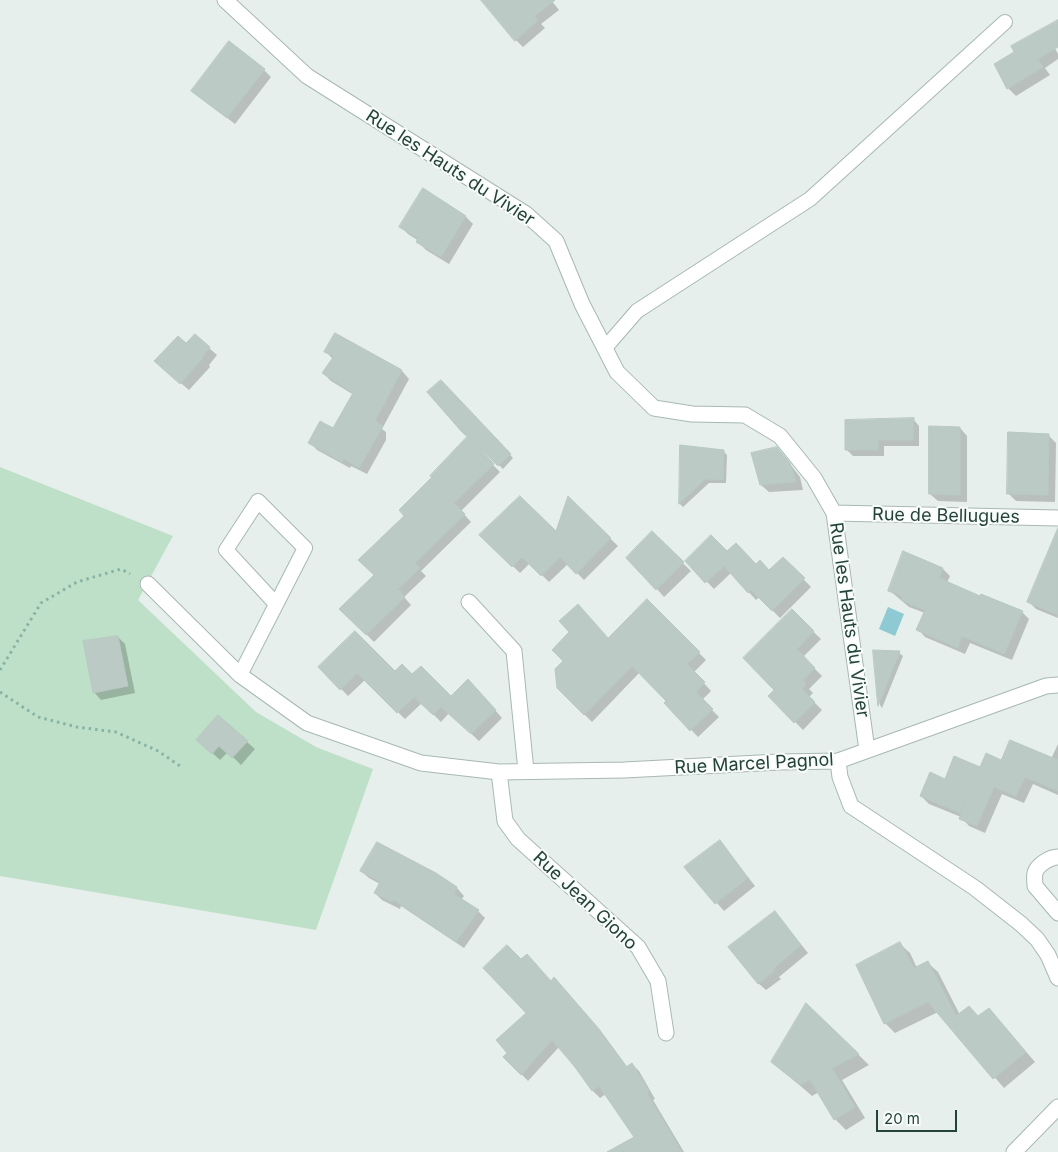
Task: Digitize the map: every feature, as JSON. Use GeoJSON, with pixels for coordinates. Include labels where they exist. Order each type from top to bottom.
{"type":"FeatureCollection","features":[{"type":"Feature","properties":{"kind":"street","name":"Rue les Hauts du Vivier"},"geometry":{"type":"LineString","coordinates":[[225,0],[307,76],[526,214],[556,241],[582,304],[617,372],[654,408],[692,414],[745,415],[780,436],[814,478],[834,513],[867,750]]}},
{"type":"Feature","properties":{"kind":"street","name":"Rue de Bellugues"},"geometry":{"type":"LineString","coordinates":[[834,513],[1058,518]]}},
{"type":"Feature","properties":{"kind":"street","name":"Rue Marcel Pagnol"},"geometry":{"type":"LineString","coordinates":[[148,584],[240,675],[307,722],[421,763],[499,772],[624,770],[838,761],[1037,689],[1058,685]]}},
{"type":"Feature","properties":{"kind":"street"},"geometry":{"type":"LineString","coordinates":[[469,602],[514,651],[526,771]]}},
{"type":"Feature","properties":{"kind":"street"},"geometry":{"type":"LineString","coordinates":[[838,761],[840,777],[851,806],[975,888],[1053,950],[1058,978]]}},
{"type":"Feature","properties":{"kind":"street","name":"Rue Jean Giono"},"geometry":{"type":"LineString","coordinates":[[499,772],[505,822],[518,840],[638,947],[658,981],[666,1033]]}},
{"type":"Feature","properties":{"kind":"street"},"geometry":{"type":"LineString","coordinates":[[1058,857],[1054,857],[1040,865],[1035,872],[1035,886],[1058,912]]}},
{"type":"Feature","properties":{"kind":"street"},"geometry":{"type":"LineString","coordinates":[[1014,1152],[1058,1107]]}},
{"type":"Feature","properties":{"kind":"lane"},"geometry":{"type":"LineString","coordinates":[[605,348],[637,311],[810,199],[1006,22]]}},
{"type":"Feature","properties":{"kind":"lane"},"geometry":{"type":"LineString","coordinates":[[240,675],[305,548],[258,501],[226,550],[276,604]]}},
{"type":"Feature","properties":{"kind":"path"},"geometry":{"type":"LineString","coordinates":[[0,670],[41,603],[77,582],[121,569],[148,584]]}},
{"type":"Feature","properties":{"kind":"path"},"geometry":{"type":"LineString","coordinates":[[0,692],[38,716],[77,727],[116,732],[158,751],[183,768]]}},
{"type":"Feature","properties":{"kind":"green space"},"geometry":{"type":"Polygon","coordinates":[[[0,467],[173,536],[138,600],[256,712],[316,747],[373,769],[316,930],[0,876],[0,467]]]}},
{"type":"Feature","properties":{"kind":"water"},"geometry":{"type":"Polygon","coordinates":[[[888,607],[904,614],[895,636],[879,629],[888,607]]]}},
{"type":"Feature","properties":{"kind":"building"},"geometry":{"type":"Polygon","coordinates":[[[481,0],[555,0],[535,16],[538,20],[515,41],[481,0]]]}},
{"type":"Feature","properties":{"kind":"building"},"geometry":{"type":"Polygon","coordinates":[[[1058,20],[1058,47],[1038,59],[1043,67],[1007,89],[994,64],[1014,52],[1011,46],[1058,20]]]}},
{"type":"Feature","properties":{"kind":"building"},"geometry":{"type":"Polygon","coordinates":[[[229,41],[265,69],[227,118],[191,91],[229,41]]]}},
{"type":"Feature","properties":{"kind":"building"},"geometry":{"type":"Polygon","coordinates":[[[423,188],[466,216],[441,257],[416,242],[418,238],[399,227],[423,188]]]}},
{"type":"Feature","properties":{"kind":"building"},"geometry":{"type":"Polygon","coordinates":[[[335,333],[402,370],[375,421],[383,426],[359,468],[344,459],[342,462],[308,443],[320,421],[333,428],[353,393],[322,373],[334,356],[324,352],[335,333]]]}},
{"type":"Feature","properties":{"kind":"building"},"geometry":{"type":"Polygon","coordinates":[[[195,334],[210,347],[180,384],[154,361],[178,336],[186,343],[195,334]]]}},
{"type":"Feature","properties":{"kind":"building"},"geometry":{"type":"Polygon","coordinates":[[[441,380],[511,454],[498,466],[461,431],[427,392],[441,380]]]}},
{"type":"Feature","properties":{"kind":"building"},"geometry":{"type":"Polygon","coordinates":[[[914,418],[913,440],[878,440],[878,450],[845,450],[845,420],[914,418]]]}},
{"type":"Feature","properties":{"kind":"building"},"geometry":{"type":"Polygon","coordinates":[[[929,426],[960,427],[960,495],[929,494],[929,426]]]}},
{"type":"Feature","properties":{"kind":"building"},"geometry":{"type":"Polygon","coordinates":[[[1008,432],[1049,434],[1048,495],[1007,494],[1008,432]]]}},
{"type":"Feature","properties":{"kind":"building"},"geometry":{"type":"Polygon","coordinates":[[[467,437],[494,464],[454,503],[465,514],[415,563],[420,568],[398,589],[405,597],[366,635],[339,609],[374,575],[358,560],[404,516],[399,510],[432,477],[430,476],[467,437]]]}},
{"type":"Feature","properties":{"kind":"building"},"geometry":{"type":"Polygon","coordinates":[[[680,445],[724,450],[723,480],[705,479],[679,504],[680,445]]]}},
{"type":"Feature","properties":{"kind":"building"},"geometry":{"type":"Polygon","coordinates":[[[777,447],[790,463],[796,482],[760,485],[751,453],[777,447]]]}},
{"type":"Feature","properties":{"kind":"building"},"geometry":{"type":"Polygon","coordinates":[[[520,496],[556,531],[568,496],[611,538],[576,574],[560,557],[541,576],[522,557],[512,567],[479,535],[520,496]]]}},
{"type":"Feature","properties":{"kind":"building"},"geometry":{"type":"Polygon","coordinates":[[[1058,528],[1058,615],[1027,602],[1058,528]]]}},
{"type":"Feature","properties":{"kind":"building"},"geometry":{"type":"Polygon","coordinates":[[[652,531],[684,562],[656,590],[626,558],[652,531]]]}},
{"type":"Feature","properties":{"kind":"building"},"geometry":{"type":"Polygon","coordinates":[[[711,535],[727,551],[736,543],[756,564],[760,560],[769,570],[783,557],[805,578],[772,611],[751,590],[748,593],[724,566],[705,583],[685,561],[711,535]]]}},
{"type":"Feature","properties":{"kind":"building"},"geometry":{"type":"Polygon","coordinates":[[[903,551],[943,568],[939,578],[980,596],[981,594],[1023,611],[1004,654],[962,636],[958,648],[916,630],[925,610],[901,600],[902,596],[888,591],[903,551]]]}},
{"type":"Feature","properties":{"kind":"building"},"geometry":{"type":"Polygon","coordinates":[[[647,599],[700,652],[687,664],[705,682],[696,692],[713,709],[690,731],[664,703],[666,701],[632,666],[584,715],[557,688],[555,669],[563,661],[552,650],[569,632],[559,621],[578,604],[608,638],[647,599]]]}},
{"type":"Feature","properties":{"kind":"building"},"geometry":{"type":"Polygon","coordinates":[[[792,609],[814,631],[797,649],[815,668],[803,680],[806,685],[802,689],[815,702],[794,723],[768,696],[774,690],[743,658],[792,609]]]}},
{"type":"Feature","properties":{"kind":"building"},"geometry":{"type":"Polygon","coordinates":[[[355,631],[395,671],[402,664],[412,674],[421,666],[451,696],[468,679],[496,710],[471,734],[441,707],[433,715],[414,697],[397,713],[357,673],[340,690],[318,667],[355,631]]]}},
{"type":"Feature","properties":{"kind":"building"},"geometry":{"type":"Polygon","coordinates":[[[118,636],[128,686],[93,693],[83,641],[118,636]]]}},
{"type":"Feature","properties":{"kind":"building"},"geometry":{"type":"Polygon","coordinates":[[[873,650],[900,651],[878,706],[873,650]]]}},
{"type":"Feature","properties":{"kind":"building"},"geometry":{"type":"Polygon","coordinates":[[[218,715],[248,741],[232,758],[219,746],[212,754],[196,740],[218,715]]]}},
{"type":"Feature","properties":{"kind":"building"},"geometry":{"type":"Polygon","coordinates":[[[1010,740],[1058,760],[1058,791],[1025,777],[1016,796],[994,787],[977,826],[959,819],[969,794],[960,813],[920,796],[930,772],[945,779],[954,756],[980,767],[986,753],[1001,760],[1010,740]]]}},
{"type":"Feature","properties":{"kind":"building"},"geometry":{"type":"Polygon","coordinates":[[[720,840],[748,878],[715,904],[684,867],[720,840]]]}},
{"type":"Feature","properties":{"kind":"building"},"geometry":{"type":"Polygon","coordinates":[[[377,842],[436,873],[457,887],[454,894],[479,910],[456,942],[394,900],[392,902],[374,893],[380,882],[360,871],[377,842]]]}},
{"type":"Feature","properties":{"kind":"building"},"geometry":{"type":"Polygon","coordinates":[[[775,911],[801,945],[758,984],[728,947],[775,911]]]}},
{"type":"Feature","properties":{"kind":"building"},"geometry":{"type":"Polygon","coordinates":[[[900,942],[914,968],[928,961],[956,1016],[969,1006],[978,1016],[989,1008],[1026,1052],[993,1079],[928,1002],[884,1024],[856,965],[900,942]]]}},
{"type":"Feature","properties":{"kind":"building"},"geometry":{"type":"Polygon","coordinates":[[[507,945],[521,959],[527,954],[551,981],[554,977],[599,1029],[626,1067],[632,1063],[649,1091],[647,1093],[682,1152],[607,1152],[634,1137],[599,1086],[592,1091],[552,1040],[521,1075],[503,1057],[507,1053],[496,1040],[526,1013],[483,968],[507,945]]]}},
{"type":"Feature","properties":{"kind":"building"},"geometry":{"type":"Polygon","coordinates":[[[806,1003],[859,1054],[832,1068],[855,1107],[834,1120],[810,1080],[800,1085],[771,1062],[806,1003]]]}}]}
